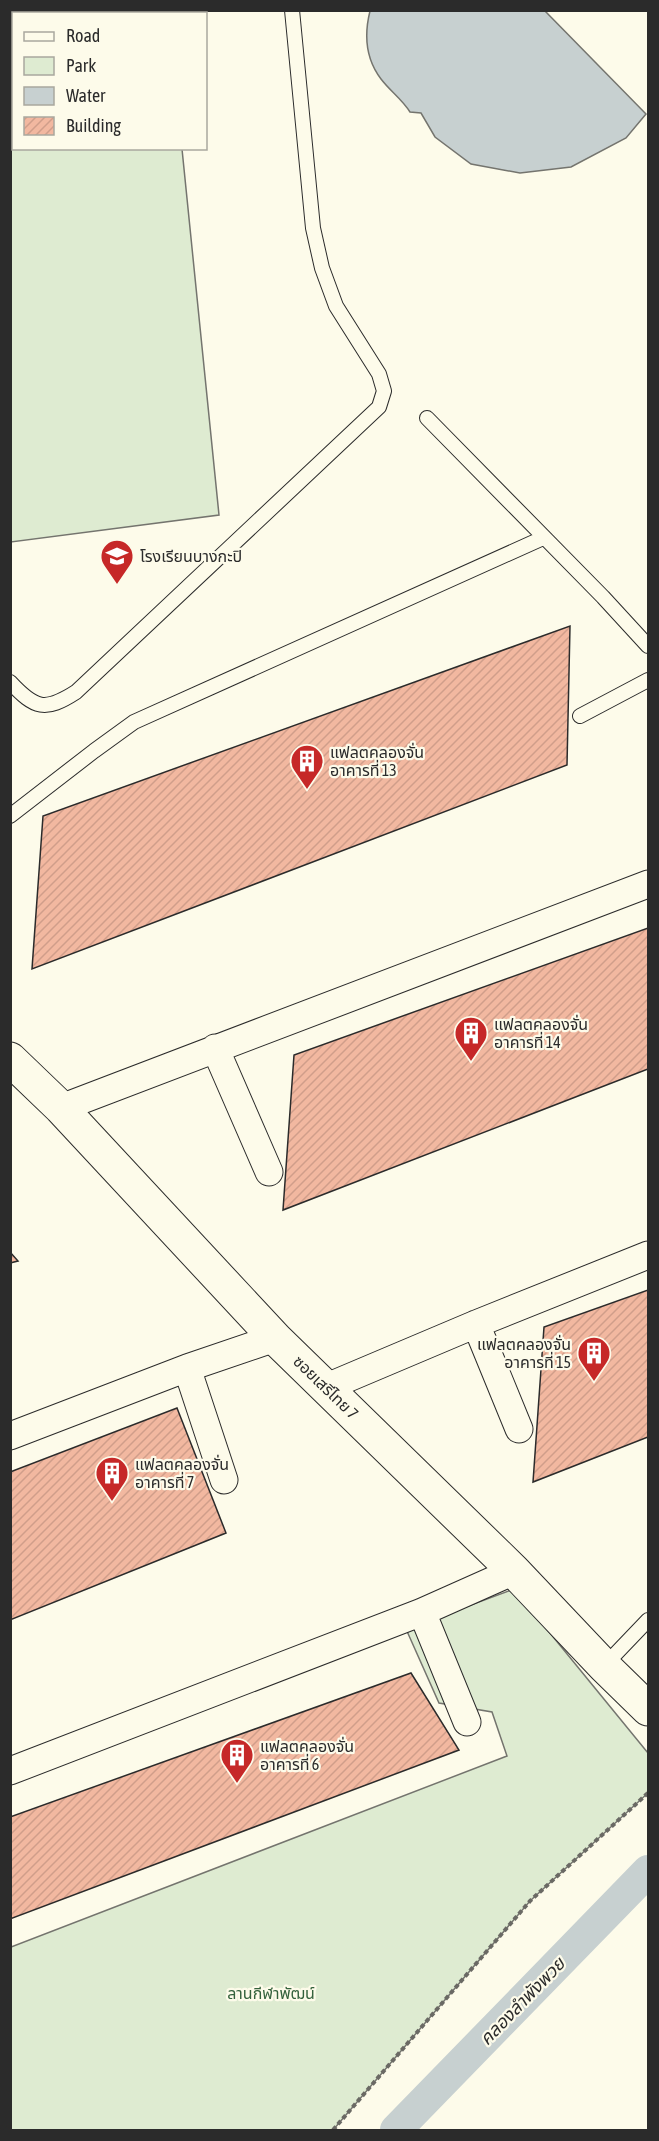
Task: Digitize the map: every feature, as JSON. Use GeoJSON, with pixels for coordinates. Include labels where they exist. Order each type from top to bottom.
{"type":"FeatureCollection","features":[{"type":"Feature","properties":{"kind":"street"},"geometry":{"type":"LineString","coordinates":[[61,1108],[648,884]]}},
{"type":"Feature","properties":{"kind":"street"},"geometry":{"type":"LineString","coordinates":[[215,1048],[269,1172]]}},
{"type":"Feature","properties":{"kind":"street","name":"ซอยเสรีไทย 7"},"geometry":{"type":"LineString","coordinates":[[16,1071],[61,1108],[275,1338],[514,1571],[648,1709]]}},
{"type":"Feature","properties":{"kind":"street"},"geometry":{"type":"LineString","coordinates":[[327,1387],[648,1255]]}},
{"type":"Feature","properties":{"kind":"street"},"geometry":{"type":"LineString","coordinates":[[476,1324],[519,1429]]}},
{"type":"Feature","properties":{"kind":"street"},"geometry":{"type":"LineString","coordinates":[[10,1436],[187,1368],[275,1338]]}},
{"type":"Feature","properties":{"kind":"street"},"geometry":{"type":"LineString","coordinates":[[187,1368],[224,1480]]}},
{"type":"Feature","properties":{"kind":"street"},"geometry":{"type":"LineString","coordinates":[[10,1771],[422,1612],[514,1571]]}},
{"type":"Feature","properties":{"kind":"street"},"geometry":{"type":"LineString","coordinates":[[422,1612],[467,1722]]}},
{"type":"Feature","properties":{"kind":"lane"},"geometry":{"type":"LineString","coordinates":[[10,682],[25,698],[42,706],[58,704],[76,692],[379,408],[384,391],[379,374],[336,306],[322,268],[313,228],[292,10]]}},
{"type":"Feature","properties":{"kind":"lane"},"geometry":{"type":"LineString","coordinates":[[427,418],[648,646]]}},
{"type":"Feature","properties":{"kind":"lane"},"geometry":{"type":"LineString","coordinates":[[10,816],[134,722],[543,538]]}},
{"type":"Feature","properties":{"kind":"lane"},"geometry":{"type":"LineString","coordinates":[[580,716],[648,680]]}},
{"type":"Feature","properties":{"kind":"lane"},"geometry":{"type":"LineString","coordinates":[[604,1666],[648,1620]]}},
{"type":"Feature","properties":{"kind":"path"},"geometry":{"type":"LineString","coordinates":[[333,2130],[530,1901],[648,1793]]}},
{"type":"Feature","properties":{"kind":"green space"},"geometry":{"type":"Polygon","coordinates":[[[10,11],[168,11],[12,12],[12,150],[182,150],[219,515],[11,542],[10,11]]]}},
{"type":"Feature","properties":{"kind":"green space","name":"ลานกีฬาพัฒน์"},"geometry":{"type":"Polygon","coordinates":[[[514,1589],[648,1753],[648,1793],[530,1901],[333,2130],[11,2130],[11,1947],[507,1756],[492,1712],[439,1703],[406,1629],[514,1589]]]}},
{"type":"Feature","properties":{"kind":"water"},"geometry":{"type":"Polygon","coordinates":[[[370,11],[545,11],[646,114],[626,138],[571,167],[520,173],[471,164],[435,137],[421,113],[410,112],[376,71],[367,46],[370,11]]]}},
{"type":"Feature","properties":{"kind":"building","name":"แฟลตคลองจั่น อาคารที่ 13"},"geometry":{"type":"Polygon","coordinates":[[[570,626],[567,765],[32,969],[43,816],[570,626]]]}},
{"type":"Feature","properties":{"kind":"building","name":"แฟลตคลองจั่น อาคารที่ 14"},"geometry":{"type":"Polygon","coordinates":[[[648,928],[648,1069],[283,1210],[294,1055],[648,928]]]}},
{"type":"Feature","properties":{"kind":"building"},"geometry":{"type":"Polygon","coordinates":[[[10,1252],[18,1261],[10,1263],[10,1252]]]}},
{"type":"Feature","properties":{"kind":"building","name":"แฟลตคลองจั่น อาคารที่ 15"},"geometry":{"type":"Polygon","coordinates":[[[648,1290],[648,1437],[533,1482],[544,1327],[648,1290]]]}},
{"type":"Feature","properties":{"kind":"building","name":"แฟลตคลองจั่น อาคารที่ 7"},"geometry":{"type":"Polygon","coordinates":[[[177,1408],[226,1533],[10,1620],[10,1472],[177,1408]]]}},
{"type":"Feature","properties":{"kind":"building","name":"แฟลตคลองจั่น อาคารที่ 6"},"geometry":{"type":"Polygon","coordinates":[[[411,1673],[459,1750],[10,1919],[10,1817],[411,1673]]]}},
{"type":"Feature","properties":{"kind":"waterway","name":"คลองลำพังพวย"},"geometry":{"type":"LineString","coordinates":[[396,2130],[648,1871]]}},
{"type":"Feature","properties":{"kind":"place","name":"โรงเรียนบางกะปิ"},"geometry":{"type":"Point","coordinates":[117,585]}},
{"type":"Feature","properties":{"kind":"place","name":"แฟลตคลองจั่น อาคารที่ 13"},"geometry":{"type":"Point","coordinates":[307,790]}},
{"type":"Feature","properties":{"kind":"place","name":"แฟลตคลองจั่น อาคารที่ 14"},"geometry":{"type":"Point","coordinates":[471,1062]}},
{"type":"Feature","properties":{"kind":"place","name":"แฟลตคลองจั่น อาคารที่ 15"},"geometry":{"type":"Point","coordinates":[594,1382]}},
{"type":"Feature","properties":{"kind":"place","name":"แฟลตคลองจั่น อาคารที่ 7"},"geometry":{"type":"Point","coordinates":[112,1502]}},
{"type":"Feature","properties":{"kind":"place","name":"แฟลตคลองจั่น อาคารที่ 6"},"geometry":{"type":"Point","coordinates":[237,1784]}}]}
